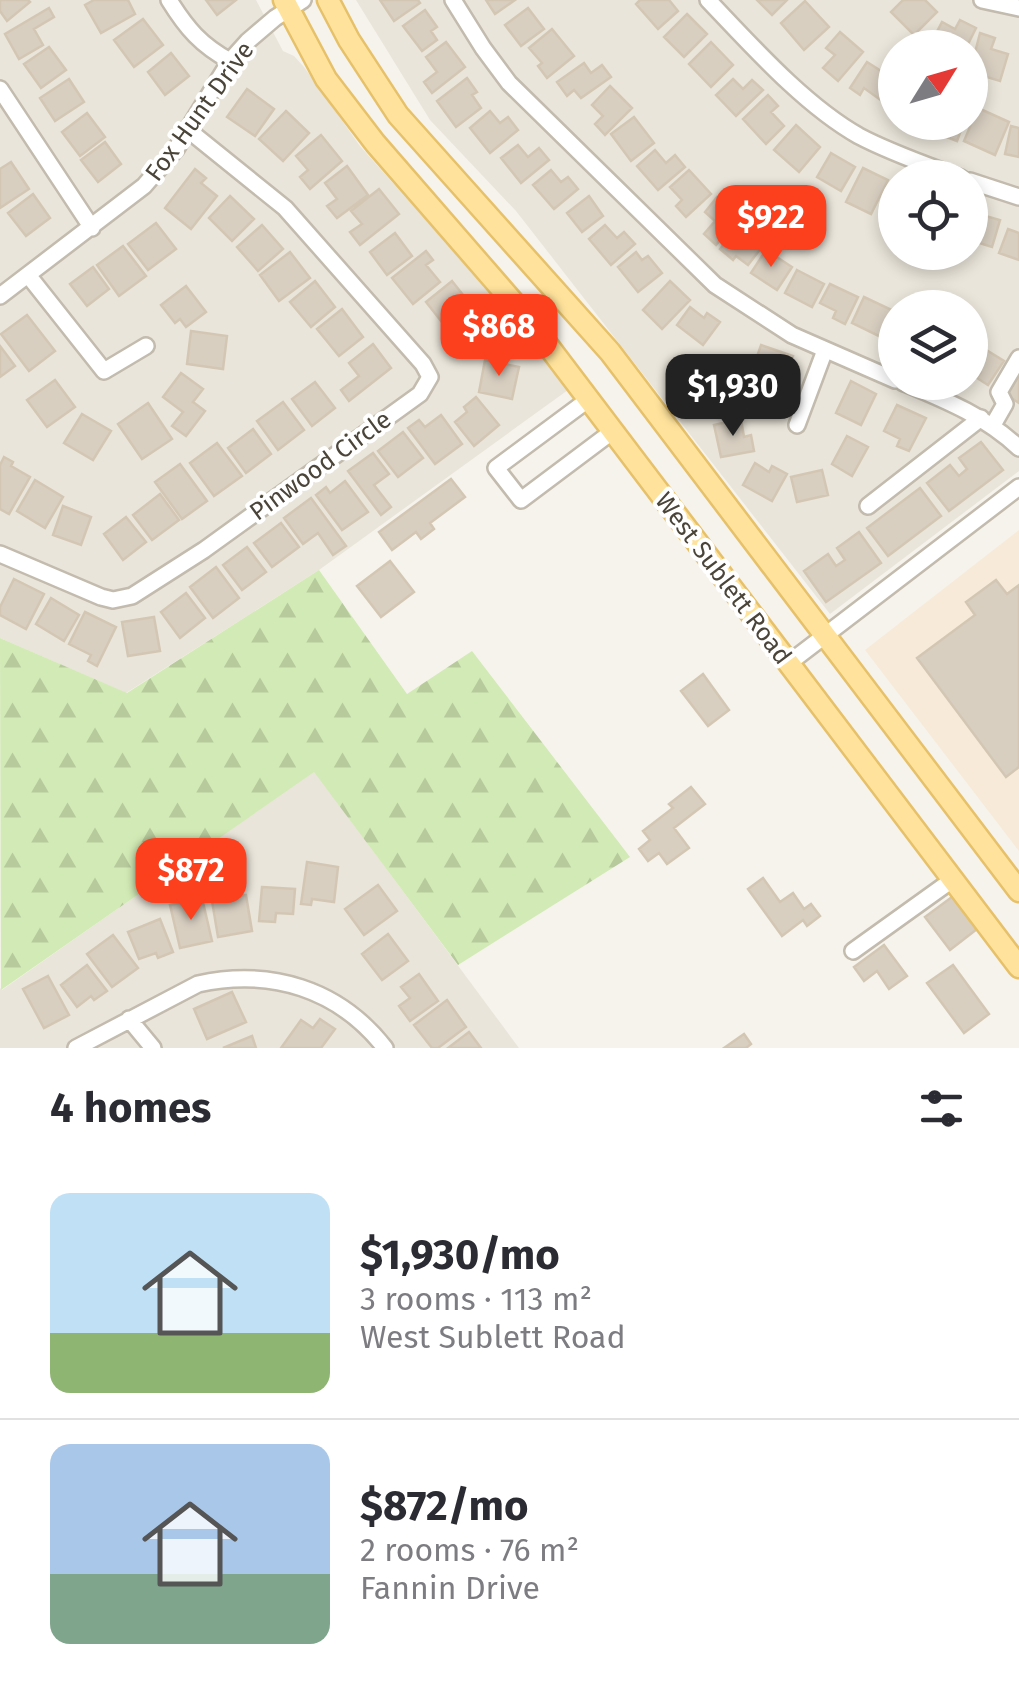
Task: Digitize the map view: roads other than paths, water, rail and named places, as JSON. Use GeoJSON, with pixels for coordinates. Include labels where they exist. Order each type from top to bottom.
{"type":"FeatureCollection","features":[{"type":"Feature","properties":{"kind":"main road","name":"West Sublett Road"},"geometry":{"type":"LineString","coordinates":[[328,0],[398,115],[610,352],[1019,892]]}},
{"type":"Feature","properties":{"kind":"main road","name":"West Sublett Road"},"geometry":{"type":"LineString","coordinates":[[292,3],[326,79],[374,143],[528,318],[1019,967]]}},
{"type":"Feature","properties":{"kind":"street"},"geometry":{"type":"LineString","coordinates":[[169,0],[184,25],[207,48],[230,62]]}},
{"type":"Feature","properties":{"kind":"street"},"geometry":{"type":"LineString","coordinates":[[454,0],[510,83],[716,285],[792,335],[878,373]]}},
{"type":"Feature","properties":{"kind":"street"},"geometry":{"type":"LineString","coordinates":[[708,0],[756,50],[833,118],[858,136],[917,160]]}},
{"type":"Feature","properties":{"kind":"street"},"geometry":{"type":"LineString","coordinates":[[982,0],[1019,8]]}},
{"type":"Feature","properties":{"kind":"street","name":"Fox Hunt Drive"},"geometry":{"type":"LineString","coordinates":[[0,296],[144,186],[176,149],[230,62],[292,3]]}},
{"type":"Feature","properties":{"kind":"street"},"geometry":{"type":"LineString","coordinates":[[0,90],[92,228]]}},
{"type":"Feature","properties":{"kind":"street","name":"Pinwood Circle"},"geometry":{"type":"LineString","coordinates":[[0,554],[101,597],[113,600],[132,596],[204,550],[420,394],[427,384],[430,377],[423,364],[285,208],[187,128]]}},
{"type":"Feature","properties":{"kind":"street"},"geometry":{"type":"LineString","coordinates":[[988,187],[1019,198]]}},
{"type":"Feature","properties":{"kind":"street"},"geometry":{"type":"LineString","coordinates":[[28,275],[104,370],[146,346]]}},
{"type":"Feature","properties":{"kind":"street"},"geometry":{"type":"LineString","coordinates":[[797,425],[826,350]]}},
{"type":"Feature","properties":{"kind":"street"},"geometry":{"type":"LineString","coordinates":[[868,506],[1005,404],[999,392],[1019,358]]}},
{"type":"Feature","properties":{"kind":"street"},"geometry":{"type":"LineString","coordinates":[[589,400],[496,468],[521,500],[613,431]]}},
{"type":"Feature","properties":{"kind":"street"},"geometry":{"type":"LineString","coordinates":[[941,400],[987,421],[1019,448]]}},
{"type":"Feature","properties":{"kind":"street"},"geometry":{"type":"LineString","coordinates":[[789,664],[1017,493]]}},
{"type":"Feature","properties":{"kind":"street"},"geometry":{"type":"LineString","coordinates":[[853,951],[952,880]]}},
{"type":"Feature","properties":{"kind":"street"},"geometry":{"type":"LineString","coordinates":[[76,1048],[198,984],[248,979],[308,988],[343,1008],[386,1048]]}},
{"type":"Feature","properties":{"kind":"street"},"geometry":{"type":"LineString","coordinates":[[129,1019],[154,1048]]}}]}
